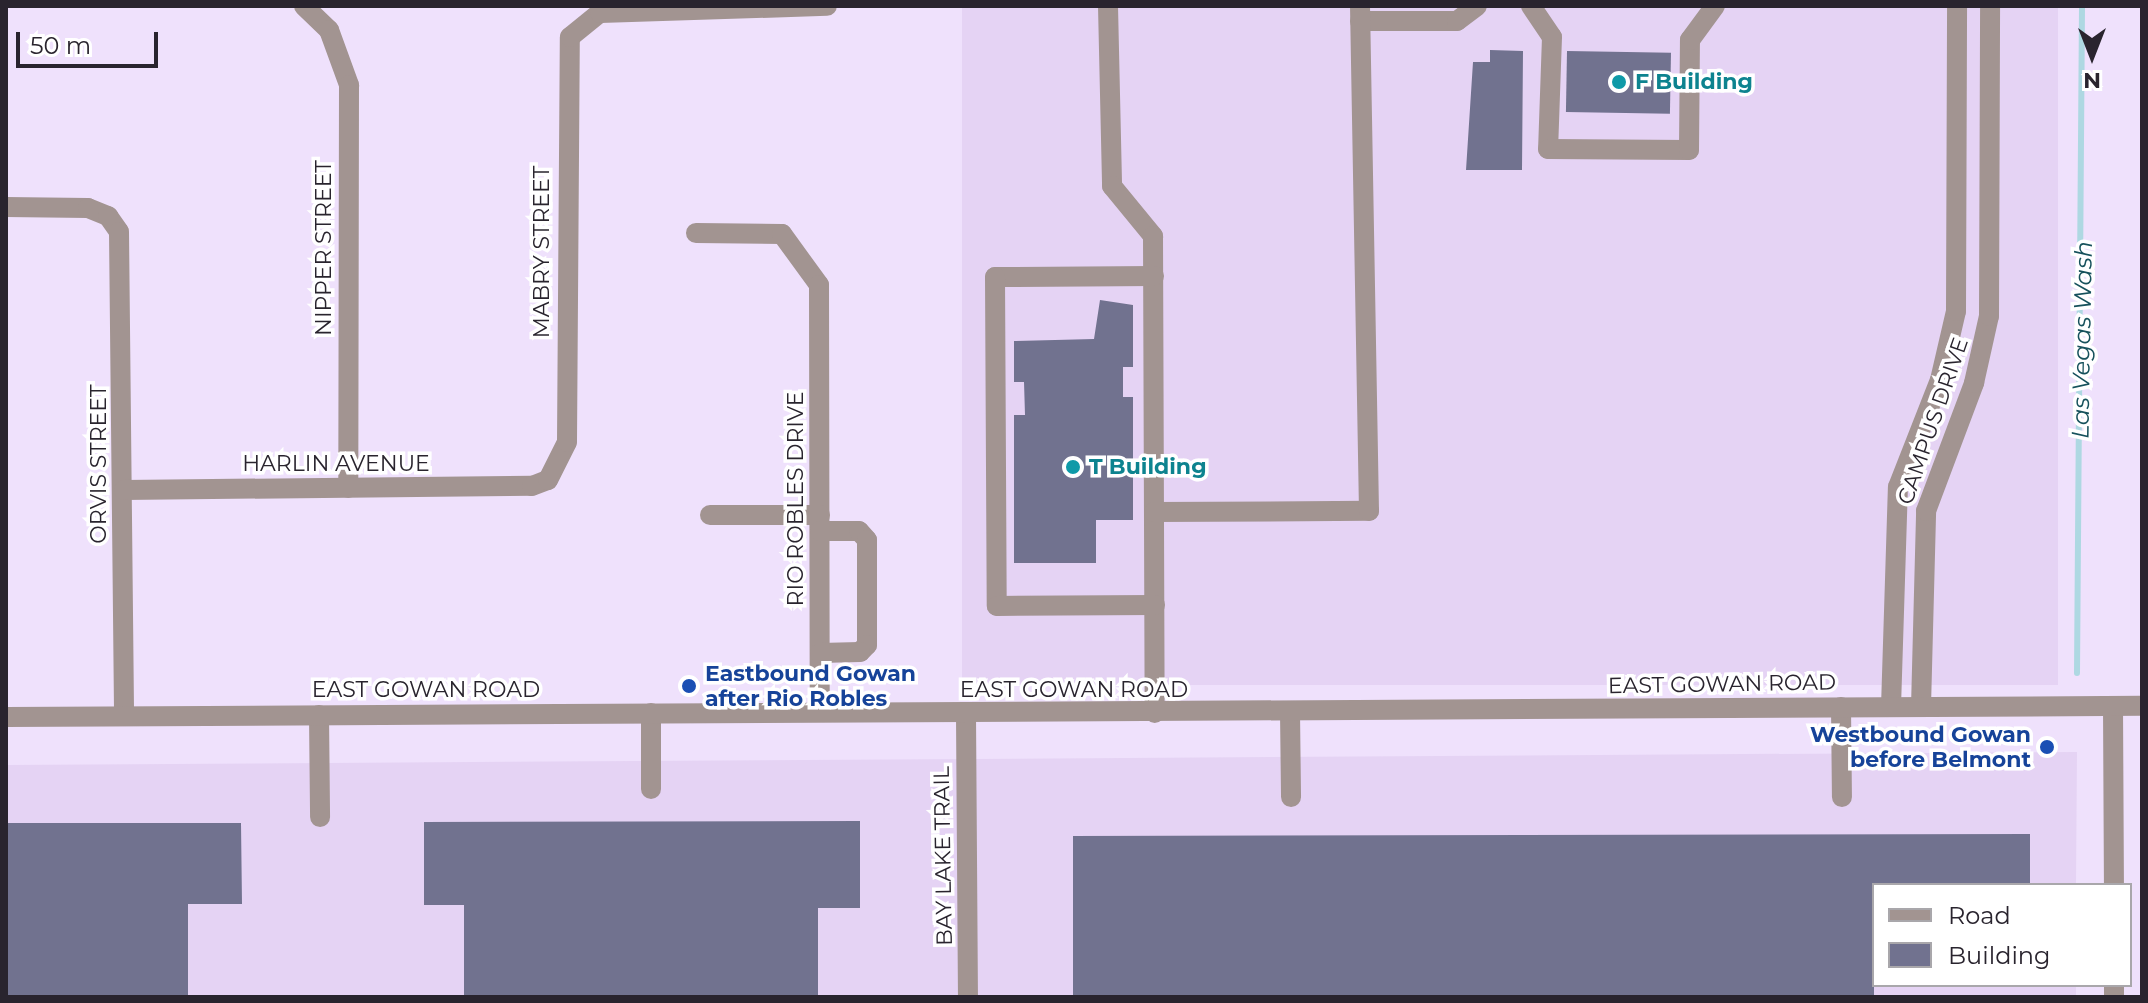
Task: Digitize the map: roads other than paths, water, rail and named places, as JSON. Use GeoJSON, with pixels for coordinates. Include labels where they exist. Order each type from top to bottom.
{"type":"FeatureCollection","features":[{"type":"Feature","properties":{"kind":"street","name":"MABRY STREET"},"geometry":{"type":"LineString","coordinates":[[548,480],[567,442],[565,58],[581,24],[600,13],[827,6]]}},
{"type":"Feature","properties":{"kind":"street"},"geometry":{"type":"LineString","coordinates":[[1108,6],[1111,179],[1119,199],[1150,225],[1154,276],[1155,713]]}},
{"type":"Feature","properties":{"kind":"street"},"geometry":{"type":"LineString","coordinates":[[1154,512],[1369,511],[1360,14],[1457,21],[1477,6]]}},
{"type":"Feature","properties":{"kind":"street"},"geometry":{"type":"LineString","coordinates":[[1531,6],[1553,44],[1548,149],[1673,150],[1689,150],[1690,40],[1715,6]]}},
{"type":"Feature","properties":{"kind":"street","name":"CAMPUS DRIVE"},"geometry":{"type":"LineString","coordinates":[[1891,707],[1896,496],[1945,364],[1956,311],[1957,6]]}},
{"type":"Feature","properties":{"kind":"street","name":"CAMPUS DRIVE"},"geometry":{"type":"LineString","coordinates":[[1921,707],[1926,511],[1974,383],[1989,316],[1990,6]]}},
{"type":"Feature","properties":{"kind":"street","name":"NIPPER STREET"},"geometry":{"type":"LineString","coordinates":[[317,9],[349,85],[348,488]]}},
{"type":"Feature","properties":{"kind":"street","name":"ORVIS STREET"},"geometry":{"type":"LineString","coordinates":[[6,207],[88,208],[108,216],[122,250],[124,716]]}},
{"type":"Feature","properties":{"kind":"street","name":"RIO ROBLES DRIVE"},"geometry":{"type":"LineString","coordinates":[[696,233],[782,234],[819,285],[820,712]]}},
{"type":"Feature","properties":{"kind":"street"},"geometry":{"type":"LineString","coordinates":[[1154,276],[995,277],[997,606],[1155,605]]}},
{"type":"Feature","properties":{"kind":"street","name":"HARLIN AVENUE"},"geometry":{"type":"LineString","coordinates":[[124,490],[532,486],[548,480]]}},
{"type":"Feature","properties":{"kind":"street"},"geometry":{"type":"LineString","coordinates":[[710,515],[820,523],[859,531],[867,540],[867,645],[860,652],[820,653]]}},
{"type":"Feature","properties":{"kind":"street"},"geometry":{"type":"LineString","coordinates":[[2113,706],[2114,883]]}},
{"type":"Feature","properties":{"kind":"street","name":"EAST GOWAN ROAD"},"geometry":{"type":"LineString","coordinates":[[6,717],[820,712],[966,715],[2142,706]]}},
{"type":"Feature","properties":{"kind":"street"},"geometry":{"type":"LineString","coordinates":[[1841,707],[1842,797]]}},
{"type":"Feature","properties":{"kind":"street"},"geometry":{"type":"LineString","coordinates":[[1290,712],[1291,797]]}},
{"type":"Feature","properties":{"kind":"street"},"geometry":{"type":"LineString","coordinates":[[651,713],[651,789]]}},
{"type":"Feature","properties":{"kind":"street"},"geometry":{"type":"LineString","coordinates":[[319,715],[320,817]]}},
{"type":"Feature","properties":{"kind":"street","name":"BAY LAKE TRAIL"},"geometry":{"type":"LineString","coordinates":[[966,715],[968,997]]}},
{"type":"Feature","properties":{"kind":"waterway","name":"Las Vegas Wash"},"geometry":{"type":"LineString","coordinates":[[2077,673],[2082,6]]}},
{"type":"Feature","properties":{"kind":"place","name":"F Building"},"geometry":{"type":"Point","coordinates":[1619,82]}},
{"type":"Feature","properties":{"kind":"place","name":"T Building"},"geometry":{"type":"Point","coordinates":[1073,467]}},
{"type":"Feature","properties":{"kind":"place","name":"Eastbound Gowan after Rio Robles"},"geometry":{"type":"Point","coordinates":[689,686]}},
{"type":"Feature","properties":{"kind":"place","name":"Westbound Gowan before Belmont"},"geometry":{"type":"Point","coordinates":[2047,747]}}]}
